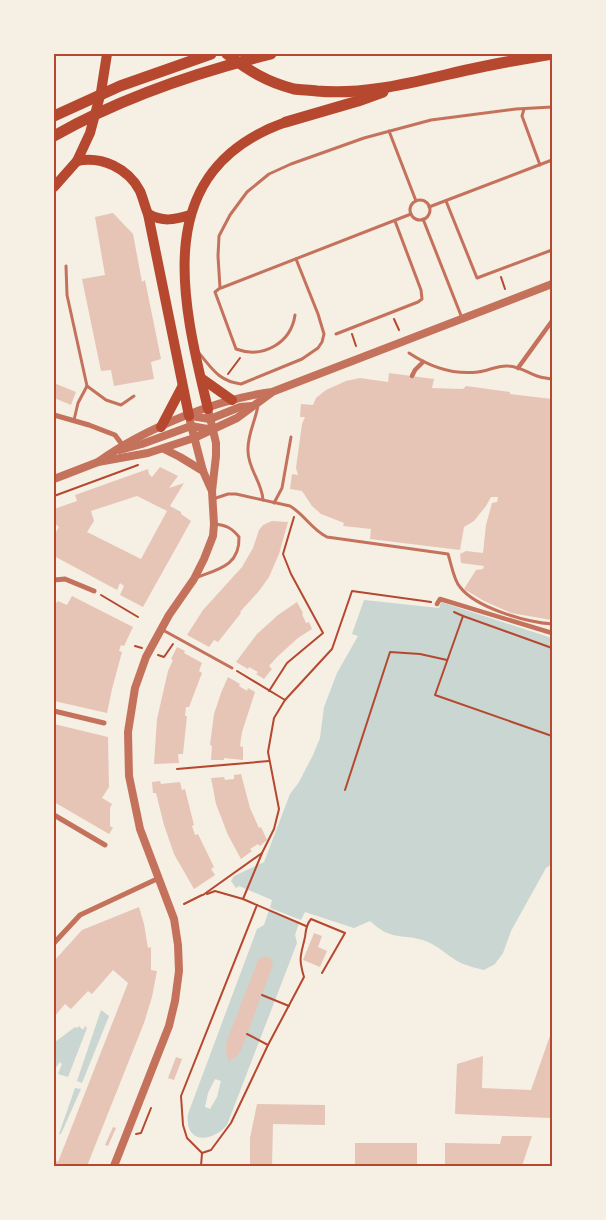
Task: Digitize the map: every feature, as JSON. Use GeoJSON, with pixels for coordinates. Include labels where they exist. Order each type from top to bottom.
{"type":"FeatureCollection","features":[{"type":"Feature","properties":{"kind":"highway"},"geometry":{"type":"LineString","coordinates":[[54,187],[77,161],[90,133],[101,92],[107,54]]}},
{"type":"Feature","properties":{"kind":"highway"},"geometry":{"type":"LineString","coordinates":[[227,54],[266,80],[295,89],[327,92],[355,91],[404,85],[482,67],[552,54]]}},
{"type":"Feature","properties":{"kind":"highway"},"geometry":{"type":"LineString","coordinates":[[58,134],[117,106],[161,88],[217,69],[271,54]]}},
{"type":"Feature","properties":{"kind":"highway"},"geometry":{"type":"LineString","coordinates":[[54,116],[120,86],[207,55]]}},
{"type":"Feature","properties":{"kind":"highway"},"geometry":{"type":"LineString","coordinates":[[209,414],[195,347],[184,272],[186,237],[190,215],[200,192],[214,169],[225,156],[245,140],[263,130],[404,85]]}},
{"type":"Feature","properties":{"kind":"highway"},"geometry":{"type":"LineString","coordinates":[[77,161],[88,158],[98,159],[124,171],[140,191],[148,214],[190,421]]}},
{"type":"Feature","properties":{"kind":"highway"},"geometry":{"type":"LineString","coordinates":[[148,214],[157,219],[170,220],[190,215]]}},
{"type":"Feature","properties":{"kind":"highway"},"geometry":{"type":"LineString","coordinates":[[201,378],[232,400]]}},
{"type":"Feature","properties":{"kind":"highway"},"geometry":{"type":"LineString","coordinates":[[161,427],[182,387]]}},
{"type":"Feature","properties":{"kind":"street"},"geometry":{"type":"LineString","coordinates":[[54,479],[98,462],[190,421],[256,401],[272,392],[552,284]]}},
{"type":"Feature","properties":{"kind":"street"},"geometry":{"type":"LineString","coordinates":[[518,368],[552,321]]}},
{"type":"Feature","properties":{"kind":"street"},"geometry":{"type":"LineString","coordinates":[[412,376],[423,362]]}},
{"type":"Feature","properties":{"kind":"street"},"geometry":{"type":"LineString","coordinates":[[209,414],[232,400],[256,401]]}},
{"type":"Feature","properties":{"kind":"street"},"geometry":{"type":"LineString","coordinates":[[98,462],[113,451],[164,449],[194,438],[237,418],[256,401]]}},
{"type":"Feature","properties":{"kind":"street"},"geometry":{"type":"LineString","coordinates":[[114,1166],[169,1026],[179,971],[174,919],[160,878],[144,842],[135,810],[129,776],[128,732],[135,688],[146,657],[160,629],[194,579],[210,545],[214,524],[212,495],[216,456],[214,430],[209,414]]}},
{"type":"Feature","properties":{"kind":"street"},"geometry":{"type":"LineString","coordinates":[[54,415],[115,435],[125,450]]}},
{"type":"Feature","properties":{"kind":"street"},"geometry":{"type":"LineString","coordinates":[[190,421],[203,471],[212,495]]}},
{"type":"Feature","properties":{"kind":"street"},"geometry":{"type":"LineString","coordinates":[[125,450],[161,427],[190,421],[214,430]]}},
{"type":"Feature","properties":{"kind":"street"},"geometry":{"type":"LineString","coordinates":[[164,449],[203,471]]}},
{"type":"Feature","properties":{"kind":"street"},"geometry":{"type":"LineString","coordinates":[[54,580],[65,579],[94,592]]}},
{"type":"Feature","properties":{"kind":"street"},"geometry":{"type":"LineString","coordinates":[[437,604],[440,599],[552,633]]}},
{"type":"Feature","properties":{"kind":"street"},"geometry":{"type":"LineString","coordinates":[[54,711],[104,723]]}},
{"type":"Feature","properties":{"kind":"street"},"geometry":{"type":"LineString","coordinates":[[54,815],[105,845]]}},
{"type":"Feature","properties":{"kind":"street"},"geometry":{"type":"LineString","coordinates":[[54,943],[80,915],[160,878]]}},
{"type":"Feature","properties":{"kind":"lane"},"geometry":{"type":"LineString","coordinates":[[220,288],[219,236],[230,215],[247,192],[269,174],[292,164],[431,120],[552,107]]}},
{"type":"Feature","properties":{"kind":"lane"},"geometry":{"type":"LineString","coordinates":[[524,109],[522,116],[540,165]]}},
{"type":"Feature","properties":{"kind":"lane"},"geometry":{"type":"LineString","coordinates":[[389,132],[416,201]]}},
{"type":"Feature","properties":{"kind":"lane"},"geometry":{"type":"LineString","coordinates":[[429,207],[552,160]]}},
{"type":"Feature","properties":{"kind":"lane"},"geometry":{"type":"LineString","coordinates":[[416,201],[424,201],[429,207],[428,214],[423,219],[416,219],[411,214],[411,205],[416,201]]}},
{"type":"Feature","properties":{"kind":"lane"},"geometry":{"type":"LineString","coordinates":[[446,201],[477,278],[552,250]]}},
{"type":"Feature","properties":{"kind":"lane"},"geometry":{"type":"LineString","coordinates":[[295,315],[294,326],[280,344],[257,352],[245,352],[236,349],[215,292],[220,288],[411,214]]}},
{"type":"Feature","properties":{"kind":"lane"},"geometry":{"type":"LineString","coordinates":[[423,219],[462,319]]}},
{"type":"Feature","properties":{"kind":"lane"},"geometry":{"type":"LineString","coordinates":[[336,334],[422,299],[422,294],[395,221]]}},
{"type":"Feature","properties":{"kind":"lane"},"geometry":{"type":"LineString","coordinates":[[195,347],[219,377],[241,384],[302,359],[318,348],[324,334],[296,259]]}},
{"type":"Feature","properties":{"kind":"lane"},"geometry":{"type":"LineString","coordinates":[[66,266],[67,295],[88,386],[106,400],[121,405],[134,396]]}},
{"type":"Feature","properties":{"kind":"lane"},"geometry":{"type":"LineString","coordinates":[[409,353],[423,362],[447,371],[463,373],[480,372],[506,366],[518,368],[537,377],[552,379]]}},
{"type":"Feature","properties":{"kind":"lane"},"geometry":{"type":"LineString","coordinates":[[74,420],[78,403],[88,386]]}},
{"type":"Feature","properties":{"kind":"lane"},"geometry":{"type":"LineString","coordinates":[[256,401],[248,451],[250,466],[262,491],[262,500]]}},
{"type":"Feature","properties":{"kind":"lane"},"geometry":{"type":"LineString","coordinates":[[274,503],[282,488],[291,437]]}},
{"type":"Feature","properties":{"kind":"lane"},"geometry":{"type":"LineString","coordinates":[[212,495],[236,494],[290,506],[312,528],[327,537],[448,554],[459,587],[478,602],[514,617],[535,623],[552,624]]}},
{"type":"Feature","properties":{"kind":"lane"},"geometry":{"type":"LineString","coordinates":[[194,579],[226,566],[238,549],[239,537],[235,532],[226,525],[214,524]]}},
{"type":"Feature","properties":{"kind":"lane"},"geometry":{"type":"LineString","coordinates":[[160,629],[232,668]]}},
{"type":"Feature","properties":{"kind":"path"},"geometry":{"type":"LineString","coordinates":[[498,271],[505,289]]}},
{"type":"Feature","properties":{"kind":"path"},"geometry":{"type":"LineString","coordinates":[[392,312],[399,330]]}},
{"type":"Feature","properties":{"kind":"path"},"geometry":{"type":"LineString","coordinates":[[349,328],[356,346]]}},
{"type":"Feature","properties":{"kind":"path"},"geometry":{"type":"LineString","coordinates":[[228,375],[245,352]]}},
{"type":"Feature","properties":{"kind":"path"},"geometry":{"type":"LineString","coordinates":[[54,496],[139,464]]}},
{"type":"Feature","properties":{"kind":"path"},"geometry":{"type":"LineString","coordinates":[[269,691],[287,663],[323,633],[291,574],[283,554],[296,510]]}},
{"type":"Feature","properties":{"kind":"path"},"geometry":{"type":"LineString","coordinates":[[243,899],[274,829],[279,809],[268,752],[274,718],[285,700],[332,649],[352,591],[424,600],[437,604]]}},
{"type":"Feature","properties":{"kind":"path"},"geometry":{"type":"LineString","coordinates":[[94,592],[138,617]]}},
{"type":"Feature","properties":{"kind":"path"},"geometry":{"type":"LineString","coordinates":[[552,648],[463,616],[435,695],[552,736]]}},
{"type":"Feature","properties":{"kind":"path"},"geometry":{"type":"LineString","coordinates":[[164,657],[177,638]]}},
{"type":"Feature","properties":{"kind":"path"},"geometry":{"type":"LineString","coordinates":[[345,790],[390,652],[420,654],[447,660]]}},
{"type":"Feature","properties":{"kind":"path"},"geometry":{"type":"LineString","coordinates":[[232,668],[285,700]]}},
{"type":"Feature","properties":{"kind":"path"},"geometry":{"type":"LineString","coordinates":[[177,768],[270,761]]}},
{"type":"Feature","properties":{"kind":"path"},"geometry":{"type":"LineString","coordinates":[[203,895],[262,853]]}},
{"type":"Feature","properties":{"kind":"path"},"geometry":{"type":"LineString","coordinates":[[184,904],[214,891],[243,899],[306,926]]}},
{"type":"Feature","properties":{"kind":"path"},"geometry":{"type":"LineString","coordinates":[[201,1166],[202,1153],[187,1138],[183,1125],[181,1096],[257,905]]}},
{"type":"Feature","properties":{"kind":"path"},"geometry":{"type":"LineString","coordinates":[[202,1153],[211,1150],[231,1123],[268,1045],[304,977],[299,962],[306,926],[311,918],[345,933],[322,973]]}},
{"type":"Feature","properties":{"kind":"path"},"geometry":{"type":"LineString","coordinates":[[262,995],[289,1006]]}},
{"type":"Feature","properties":{"kind":"path"},"geometry":{"type":"LineString","coordinates":[[247,1034],[268,1045]]}},
{"type":"Feature","properties":{"kind":"path"},"geometry":{"type":"LineString","coordinates":[[127,1135],[141,1133],[152,1108]]}},
{"type":"Feature","properties":{"kind":"shaded area"},"geometry":{"type":"Polygon","coordinates":[[[364,600],[439,608],[441,602],[552,638],[552,864],[546,868],[511,931],[503,953],[495,964],[484,970],[461,963],[428,942],[385,932],[370,921],[354,928],[305,912],[301,920],[270,908],[272,900],[239,886],[236,888],[231,881],[234,876],[264,862],[290,794],[299,782],[320,738],[324,707],[337,673],[358,636],[352,634],[364,600]]]}},
{"type":"Feature","properties":{"kind":"shaded area"},"geometry":{"type":"Polygon","coordinates":[[[269,910],[299,923],[295,935],[297,943],[227,1125],[214,1135],[200,1138],[190,1131],[188,1114],[257,929],[264,925],[269,910]]]}},
{"type":"Feature","properties":{"kind":"shaded area"},"geometry":{"type":"Polygon","coordinates":[[[101,1010],[109,1016],[82,1083],[77,1081],[101,1010]]]}},
{"type":"Feature","properties":{"kind":"shaded area"},"geometry":{"type":"Polygon","coordinates":[[[79,1026],[83,1030],[85,1026],[87,1028],[68,1077],[58,1074],[62,1064],[60,1062],[54,1070],[54,1041],[79,1026]]]}},
{"type":"Feature","properties":{"kind":"shaded area"},"geometry":{"type":"Polygon","coordinates":[[[75,1088],[81,1089],[61,1134],[59,1134],[75,1088]]]}},
{"type":"Feature","properties":{"kind":"pier"},"geometry":{"type":"Polygon","coordinates":[[[215,1079],[221,1081],[217,1097],[210,1109],[205,1107],[208,1093],[215,1079]]]}},
{"type":"Feature","properties":{"kind":"building"},"geometry":{"type":"Polygon","coordinates":[[[113,213],[133,234],[142,282],[145,280],[161,359],[151,362],[154,379],[114,386],[111,370],[101,371],[82,279],[105,275],[95,217],[113,213]]]}},
{"type":"Feature","properties":{"kind":"building"},"geometry":{"type":"Polygon","coordinates":[[[389,373],[434,379],[432,388],[463,389],[466,386],[552,399],[552,620],[511,613],[484,601],[464,589],[476,570],[483,569],[484,566],[461,563],[460,554],[466,551],[483,553],[486,525],[492,503],[497,502],[498,497],[491,497],[474,521],[464,527],[460,550],[370,539],[371,529],[343,526],[344,523],[321,514],[312,506],[302,491],[290,489],[292,474],[298,475],[296,468],[302,424],[305,417],[300,417],[301,404],[313,405],[316,398],[326,390],[346,381],[360,378],[388,382],[389,373]]]}},
{"type":"Feature","properties":{"kind":"building"},"geometry":{"type":"Polygon","coordinates":[[[54,383],[76,392],[71,405],[54,398],[54,383]]]}},
{"type":"Feature","properties":{"kind":"building"},"geometry":{"type":"Polygon","coordinates":[[[160,467],[178,476],[169,488],[184,483],[170,506],[181,512],[191,521],[143,607],[120,595],[124,586],[120,583],[117,590],[54,556],[54,535],[59,527],[54,523],[54,509],[77,501],[75,495],[148,469],[152,477],[160,467]],[[137,496],[91,511],[94,521],[87,532],[141,559],[167,511],[137,496]]]}},
{"type":"Feature","properties":{"kind":"building"},"geometry":{"type":"Polygon","coordinates":[[[272,521],[288,522],[279,554],[269,577],[259,591],[240,612],[218,642],[214,640],[209,647],[187,635],[203,610],[242,567],[253,548],[259,530],[263,525],[272,521]]]}},
{"type":"Feature","properties":{"kind":"building"},"geometry":{"type":"Polygon","coordinates":[[[72,596],[133,627],[124,646],[121,645],[119,651],[122,652],[107,713],[54,701],[54,605],[58,601],[67,605],[72,596]]]}},
{"type":"Feature","properties":{"kind":"building"},"geometry":{"type":"Polygon","coordinates":[[[297,602],[306,623],[309,622],[312,629],[298,638],[278,656],[269,666],[272,669],[264,679],[256,674],[258,672],[236,662],[257,634],[278,615],[297,602]]]}},
{"type":"Feature","properties":{"kind":"building"},"geometry":{"type":"Polygon","coordinates":[[[177,647],[202,663],[199,671],[202,673],[189,707],[186,707],[185,716],[187,716],[183,754],[178,754],[179,763],[154,764],[157,719],[168,671],[173,660],[171,659],[177,647]]]}},
{"type":"Feature","properties":{"kind":"building"},"geometry":{"type":"Polygon","coordinates":[[[228,677],[247,691],[248,688],[255,692],[242,732],[240,746],[243,747],[243,760],[224,758],[224,760],[211,760],[212,746],[210,745],[214,714],[228,677]]]}},
{"type":"Feature","properties":{"kind":"building"},"geometry":{"type":"Polygon","coordinates":[[[54,724],[108,737],[109,787],[102,798],[112,804],[110,808],[110,826],[113,828],[109,834],[54,802],[54,724]]]}},
{"type":"Feature","properties":{"kind":"building"},"geometry":{"type":"Polygon","coordinates":[[[241,774],[250,808],[267,840],[260,846],[258,844],[250,849],[252,851],[241,859],[228,835],[216,804],[211,778],[224,777],[225,780],[234,779],[234,775],[241,774]]]}},
{"type":"Feature","properties":{"kind":"building"},"geometry":{"type":"Polygon","coordinates":[[[160,781],[161,784],[180,782],[182,790],[185,789],[195,835],[198,834],[214,867],[211,869],[215,875],[194,889],[174,854],[156,793],[153,793],[152,782],[160,781]]]}},
{"type":"Feature","properties":{"kind":"building"},"geometry":{"type":"Polygon","coordinates":[[[139,907],[148,948],[151,947],[151,970],[157,971],[144,1023],[87,1166],[54,1166],[54,1160],[58,1162],[128,983],[113,970],[92,994],[88,991],[71,1009],[65,1004],[54,1017],[54,961],[82,930],[139,907]]]}},
{"type":"Feature","properties":{"kind":"building"},"geometry":{"type":"Polygon","coordinates":[[[314,933],[322,936],[318,947],[327,951],[320,967],[303,960],[314,933]]]}},
{"type":"Feature","properties":{"kind":"building"},"geometry":{"type":"Polygon","coordinates":[[[264,956],[271,958],[273,965],[242,1048],[237,1056],[228,1062],[226,1043],[258,960],[264,956]]]}},
{"type":"Feature","properties":{"kind":"building"},"geometry":{"type":"Polygon","coordinates":[[[552,1030],[551,1118],[455,1114],[457,1064],[483,1056],[482,1088],[531,1090],[552,1030]]]}},
{"type":"Feature","properties":{"kind":"building"},"geometry":{"type":"Polygon","coordinates":[[[176,1057],[182,1059],[174,1080],[168,1078],[176,1057]]]}},
{"type":"Feature","properties":{"kind":"building"},"geometry":{"type":"Polygon","coordinates":[[[257,1104],[325,1105],[325,1125],[273,1124],[272,1166],[250,1166],[250,1138],[257,1104]]]}},
{"type":"Feature","properties":{"kind":"building"},"geometry":{"type":"Polygon","coordinates":[[[113,1127],[116,1128],[108,1146],[105,1145],[113,1127]]]}},
{"type":"Feature","properties":{"kind":"building"},"geometry":{"type":"Polygon","coordinates":[[[502,1136],[532,1136],[522,1166],[445,1166],[445,1143],[500,1144],[502,1136]]]}},
{"type":"Feature","properties":{"kind":"building"},"geometry":{"type":"Polygon","coordinates":[[[355,1143],[417,1143],[417,1166],[355,1166],[355,1143]]]}}]}
